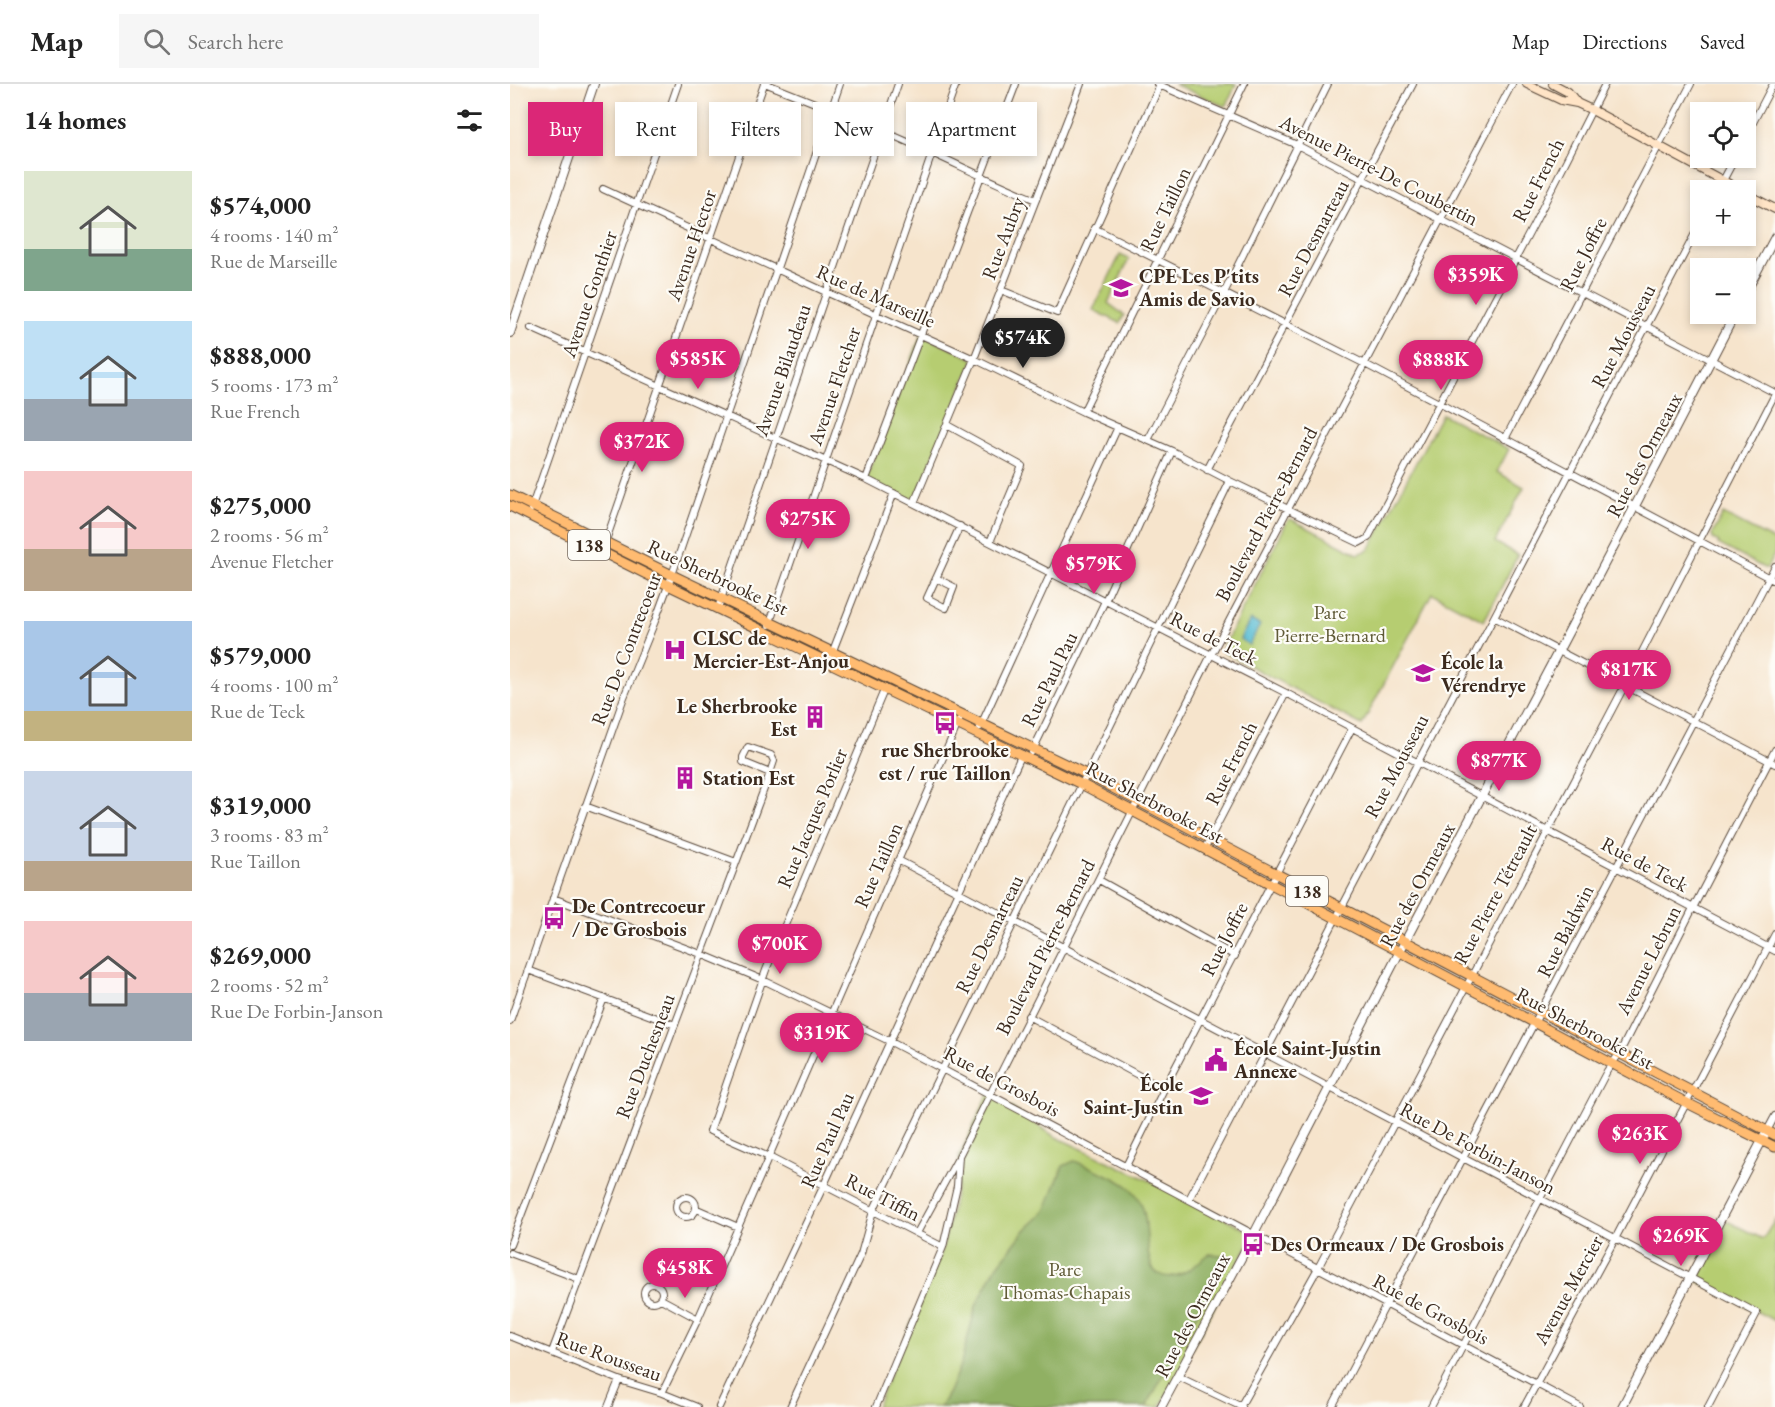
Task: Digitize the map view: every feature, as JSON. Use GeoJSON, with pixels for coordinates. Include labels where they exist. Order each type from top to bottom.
{"type":"FeatureCollection","features":[{"type":"Feature","properties":{"kind":"main road"},"geometry":{"type":"LineString","coordinates":[[1527,84],[1561,100],[1577,103],[1592,110],[1720,180]]}},
{"type":"Feature","properties":{"kind":"main road"},"geometry":{"type":"LineString","coordinates":[[1553,84],[1568,92],[1577,103]]}},
{"type":"Feature","properties":{"kind":"main road"},"geometry":{"type":"LineString","coordinates":[[1756,199],[1775,209]]}},
{"type":"Feature","properties":{"kind":"main road","name":"Rue Sherbrooke Est"},"geometry":{"type":"LineString","coordinates":[[510,495],[530,510],[670,580],[718,608],[834,651],[960,719]]}},
{"type":"Feature","properties":{"kind":"main road","name":"Rue Sherbrooke Est"},"geometry":{"type":"LineString","coordinates":[[510,506],[530,510]]}},
{"type":"Feature","properties":{"kind":"main road","name":"Rue Sherbrooke Est"},"geometry":{"type":"LineString","coordinates":[[670,580],[722,598],[829,661],[885,688],[979,728],[1034,748],[1086,774],[1136,807]]}},
{"type":"Feature","properties":{"kind":"main road","name":"Rue Sherbrooke Est"},"geometry":{"type":"LineString","coordinates":[[979,728],[1026,756],[1082,784],[1136,807],[1338,912],[1406,941],[1693,1091],[1768,1135],[1775,1147]]}},
{"type":"Feature","properties":{"kind":"main road","name":"Rue Sherbrooke Est"},"geometry":{"type":"LineString","coordinates":[[1338,912],[1401,951],[1687,1103],[1768,1135]]}},
{"type":"Feature","properties":{"kind":"street"},"geometry":{"type":"LineString","coordinates":[[510,333],[594,84]]}},
{"type":"Feature","properties":{"kind":"street","name":"Avenue Gonthier"},"geometry":{"type":"LineString","coordinates":[[530,510],[638,205],[678,84]]}},
{"type":"Feature","properties":{"kind":"street"},"geometry":{"type":"LineString","coordinates":[[765,84],[813,102]]}},
{"type":"Feature","properties":{"kind":"street","name":"Avenue Hector"},"geometry":{"type":"LineString","coordinates":[[604,547],[765,84]]}},
{"type":"Feature","properties":{"kind":"street","name":"Rue De Contrecoeur"},"geometry":{"type":"LineString","coordinates":[[834,102],[840,84]]}},
{"type":"Feature","properties":{"kind":"street","name":"Avenue Bilaudeau"},"geometry":{"type":"LineString","coordinates":[[892,102],[898,84]]}},
{"type":"Feature","properties":{"kind":"street","name":"Avenue Fletcher"},"geometry":{"type":"LineString","coordinates":[[950,102],[956,84]]}},
{"type":"Feature","properties":{"kind":"street"},"geometry":{"type":"LineString","coordinates":[[866,479],[1016,84]]}},
{"type":"Feature","properties":{"kind":"street","name":"Rue Aubry"},"geometry":{"type":"LineString","coordinates":[[915,503],[1081,84]]}},
{"type":"Feature","properties":{"kind":"street","name":"Rue Taillon"},"geometry":{"type":"LineString","coordinates":[[1083,412],[1244,84]]}},
{"type":"Feature","properties":{"kind":"street"},"geometry":{"type":"LineString","coordinates":[[1148,440],[1328,84]]}},
{"type":"Feature","properties":{"kind":"street","name":"Rue Desmarteau"},"geometry":{"type":"LineString","coordinates":[[1207,470],[1413,84]]}},
{"type":"Feature","properties":{"kind":"street","name":"Boulevard Pierre-Bernard"},"geometry":{"type":"LineString","coordinates":[[917,1233],[959,1156],[1287,509],[1512,84]]}},
{"type":"Feature","properties":{"kind":"street","name":"Rue French"},"geometry":{"type":"LineString","coordinates":[[1363,543],[1368,538],[1605,84]]}},
{"type":"Feature","properties":{"kind":"street","name":"Rue Joffre"},"geometry":{"type":"LineString","coordinates":[[1505,439],[1691,84]]}},
{"type":"Feature","properties":{"kind":"street"},"geometry":{"type":"LineString","coordinates":[[1756,117],[1773,84]]}},
{"type":"Feature","properties":{"kind":"street"},"geometry":{"type":"LineString","coordinates":[[1001,290],[1057,313],[1158,85]]}},
{"type":"Feature","properties":{"kind":"street","name":"Avenue Pierre-De Coubertin"},"geometry":{"type":"LineString","coordinates":[[1158,85],[1297,145],[1775,394]]}},
{"type":"Feature","properties":{"kind":"street","name":"Rue De Contrecoeur"},"geometry":{"type":"LineString","coordinates":[[510,1021],[624,697],[670,580],[816,156]]}},
{"type":"Feature","properties":{"kind":"street","name":"Avenue Bilaudeau"},"geometry":{"type":"LineString","coordinates":[[718,608],[873,156]]}},
{"type":"Feature","properties":{"kind":"street","name":"Avenue Fletcher"},"geometry":{"type":"LineString","coordinates":[[769,627],[931,156]]}},
{"type":"Feature","properties":{"kind":"street"},"geometry":{"type":"LineString","coordinates":[[938,156],[1036,200]]}},
{"type":"Feature","properties":{"kind":"street","name":"Rue de Marseille"},"geometry":{"type":"LineString","coordinates":[[603,189],[974,358],[1083,412],[1173,451],[1356,543],[1363,543]]}},
{"type":"Feature","properties":{"kind":"street"},"geometry":{"type":"LineString","coordinates":[[1094,228],[1365,364],[1772,579]]}},
{"type":"Feature","properties":{"kind":"street"},"geometry":{"type":"LineString","coordinates":[[1756,273],[1775,237]]}},
{"type":"Feature","properties":{"kind":"street","name":"Rue Mousseau"},"geometry":{"type":"LineString","coordinates":[[1189,1199],[1690,243]]}},
{"type":"Feature","properties":{"kind":"street","name":"Rue des Ormeaux"},"geometry":{"type":"LineString","coordinates":[[1161,1407],[1179,1377],[1730,324]]}},
{"type":"Feature","properties":{"kind":"street","name":"Rue de Teck"},"geometry":{"type":"LineString","coordinates":[[531,328],[826,460],[915,503],[1286,693],[1772,949]]}},
{"type":"Feature","properties":{"kind":"street","name":"Rue Pierre Tétreault"},"geometry":{"type":"LineString","coordinates":[[1241,1407],[1395,1122],[1775,394]]}},
{"type":"Feature","properties":{"kind":"street"},"geometry":{"type":"LineString","coordinates":[[947,425],[1022,466],[990,542]]}},
{"type":"Feature","properties":{"kind":"street"},"geometry":{"type":"LineString","coordinates":[[979,728],[1118,427]]}},
{"type":"Feature","properties":{"kind":"street","name":"Rue Paul Pau"},"geometry":{"type":"LineString","coordinates":[[719,1407],[959,892],[1026,756],[1034,748],[1105,601],[1173,451]]}},
{"type":"Feature","properties":{"kind":"street","name":"Rue Desmarteau"},"geometry":{"type":"LineString","coordinates":[[790,1407],[861,1254],[873,1211],[1230,481]]}},
{"type":"Feature","properties":{"kind":"street"},"geometry":{"type":"LineString","coordinates":[[829,661],[894,493]]}},
{"type":"Feature","properties":{"kind":"street"},"geometry":{"type":"LineString","coordinates":[[936,578],[954,587],[946,608],[927,598],[936,578],[960,526]]}},
{"type":"Feature","properties":{"kind":"street","name":"Rue Baldwin"},"geometry":{"type":"LineString","coordinates":[[1332,1407],[1542,1013],[1693,721],[1772,579],[1775,566]]}},
{"type":"Feature","properties":{"kind":"street"},"geometry":{"type":"LineString","coordinates":[[1494,617],[1772,762]]}},
{"type":"Feature","properties":{"kind":"street","name":"Rue Jacques Porlier"},"geometry":{"type":"LineString","coordinates":[[710,1131],[764,980],[885,688]]}},
{"type":"Feature","properties":{"kind":"street","name":"Rue French"},"geometry":{"type":"LineString","coordinates":[[1207,844],[1286,693]]}},
{"type":"Feature","properties":{"kind":"street","name":"Rue Taillon"},"geometry":{"type":"LineString","coordinates":[[662,1393],[698,1319],[960,719]]}},
{"type":"Feature","properties":{"kind":"street","name":"Rue Joffre"},"geometry":{"type":"LineString","coordinates":[[1126,1166],[1352,728]]}},
{"type":"Feature","properties":{"kind":"street"},"geometry":{"type":"LineString","coordinates":[[748,747],[773,756],[774,761],[770,772],[743,762],[748,747]]}},
{"type":"Feature","properties":{"kind":"street","name":"Avenue Lebrun"},"geometry":{"type":"LineString","coordinates":[[1431,1407],[1772,762],[1775,750]]}},
{"type":"Feature","properties":{"kind":"street","name":"Rue Duchesneau"},"geometry":{"type":"LineString","coordinates":[[552,1352],[770,772]]}},
{"type":"Feature","properties":{"kind":"street"},"geometry":{"type":"LineString","coordinates":[[585,806],[736,862]]}},
{"type":"Feature","properties":{"kind":"street","name":"Rue De Forbin-Janson"},"geometry":{"type":"LineString","coordinates":[[898,860],[1757,1313],[1708,1407]]}},
{"type":"Feature","properties":{"kind":"street"},"geometry":{"type":"LineString","coordinates":[[1099,880],[1235,956]]}},
{"type":"Feature","properties":{"kind":"street","name":"Rue de Grosbois"},"geometry":{"type":"LineString","coordinates":[[553,898],[764,980],[889,1041],[1580,1407]]}},
{"type":"Feature","properties":{"kind":"street","name":"Avenue Mercier"},"geometry":{"type":"LineString","coordinates":[[1524,1407],[1693,1091],[1772,949],[1775,934]]}},
{"type":"Feature","properties":{"kind":"street"},"geometry":{"type":"LineString","coordinates":[[528,970],[675,1025]]}},
{"type":"Feature","properties":{"kind":"street"},"geometry":{"type":"LineString","coordinates":[[510,1245],[604,998]]}},
{"type":"Feature","properties":{"kind":"street"},"geometry":{"type":"LineString","coordinates":[[1028,1016],[1164,1089]]}},
{"type":"Feature","properties":{"kind":"street"},"geometry":{"type":"LineString","coordinates":[[1622,1407],[1768,1135],[1775,1116]]}},
{"type":"Feature","properties":{"kind":"street","name":"Rue Tiffin"},"geometry":{"type":"LineString","coordinates":[[710,1131],[769,1157],[943,1247]]}},
{"type":"Feature","properties":{"kind":"street","name":"Boulevard Pierre-Bernard"},"geometry":{"type":"LineString","coordinates":[[876,1407],[943,1247],[957,1186],[959,1156]]}},
{"type":"Feature","properties":{"kind":"street"},"geometry":{"type":"LineString","coordinates":[[697,1209],[738,1227]]}},
{"type":"Feature","properties":{"kind":"street"},"geometry":{"type":"LineString","coordinates":[[510,1253],[579,1279]]}},
{"type":"Feature","properties":{"kind":"street"},"geometry":{"type":"LineString","coordinates":[[661,1299],[698,1319]]}},
{"type":"Feature","properties":{"kind":"street","name":"Rue Rousseau"},"geometry":{"type":"LineString","coordinates":[[510,1336],[619,1380],[697,1407]]}},
{"type":"Feature","properties":{"kind":"street"},"geometry":{"type":"LineString","coordinates":[[1179,1377],[1241,1407]]}},
{"type":"Feature","properties":{"kind":"street"},"geometry":{"type":"LineString","coordinates":[[608,1407],[619,1380]]}},
{"type":"Feature","properties":{"kind":"green space"},"geometry":{"type":"Polygon","coordinates":[[[1174,84],[1236,84],[1227,105],[1224,106],[1174,84]]]}},
{"type":"Feature","properties":{"kind":"green space"},"geometry":{"type":"Polygon","coordinates":[[[1120,255],[1129,259],[1108,303],[1124,315],[1120,323],[1093,310],[1120,255]]]}},
{"type":"Feature","properties":{"kind":"green space"},"geometry":{"type":"Polygon","coordinates":[[[921,335],[974,359],[914,503],[866,479],[921,335]]]}},
{"type":"Feature","properties":{"kind":"green space","name":"Parc Pierre-Bernard"},"geometry":{"type":"Polygon","coordinates":[[[1442,414],[1509,449],[1497,472],[1524,487],[1495,542],[1518,555],[1484,621],[1432,593],[1362,725],[1223,652],[1222,649],[1288,520],[1291,519],[1358,554],[1369,550],[1442,414]]]}},
{"type":"Feature","properties":{"kind":"green space"},"geometry":{"type":"Polygon","coordinates":[[[1723,514],[1775,541],[1775,553],[1767,568],[1718,544],[1719,542],[1713,539],[1712,535],[1723,514]]]}},
{"type":"Feature","properties":{"kind":"green space","name":"Parc Thomas-Chapais"},"geometry":{"type":"Polygon","coordinates":[[[989,1093],[1054,1136],[1189,1199],[1254,1234],[1160,1407],[876,1407],[943,1247],[957,1186],[959,1156],[989,1093]]]}},
{"type":"Feature","properties":{"kind":"green space"},"geometry":{"type":"Polygon","coordinates":[[[1074,1161],[1120,1181],[1138,1197],[1146,1224],[1150,1261],[1154,1271],[1158,1274],[1178,1275],[1209,1254],[1223,1255],[1226,1261],[1146,1407],[940,1407],[961,1363],[976,1306],[995,1269],[1025,1230],[1045,1211],[1063,1166],[1074,1161]]]}},
{"type":"Feature","properties":{"kind":"green space"},"geometry":{"type":"Polygon","coordinates":[[[1775,1220],[1775,1321],[1697,1281],[1727,1221],[1763,1239],[1775,1220]]]}},
{"type":"Feature","properties":{"kind":"water"},"geometry":{"type":"Polygon","coordinates":[[[1250,620],[1260,625],[1249,645],[1240,639],[1250,620]]]}},
{"type":"Feature","properties":{"kind":"place","name":"CPE Les P'tits Amis de Savio"},"geometry":{"type":"Point","coordinates":[1121,288]}},
{"type":"Feature","properties":{"kind":"place","name":"CLSC de Mercier-Est-Anjou"},"geometry":{"type":"Point","coordinates":[675,650]}},
{"type":"Feature","properties":{"kind":"place","name":"École la Vérendrye"},"geometry":{"type":"Point","coordinates":[1423,673]}},
{"type":"Feature","properties":{"kind":"place","name":"Le Sherbrooke Est"},"geometry":{"type":"Point","coordinates":[815,717]}},
{"type":"Feature","properties":{"kind":"place","name":"rue Sherbrooke est / rue Taillon"},"geometry":{"type":"Point","coordinates":[945,723]}},
{"type":"Feature","properties":{"kind":"place","name":"Station Est"},"geometry":{"type":"Point","coordinates":[685,778]}},
{"type":"Feature","properties":{"kind":"place","name":"De Contrecoeur / De Grosbois"},"geometry":{"type":"Point","coordinates":[554,918]}},
{"type":"Feature","properties":{"kind":"place","name":"École Saint-Justin Annexe"},"geometry":{"type":"Point","coordinates":[1216,1060]}},
{"type":"Feature","properties":{"kind":"place","name":"École Saint-Justin"},"geometry":{"type":"Point","coordinates":[1201,1096]}},
{"type":"Feature","properties":{"kind":"place","name":"Des Ormeaux / De Grosbois"},"geometry":{"type":"Point","coordinates":[1253,1244]}}]}
